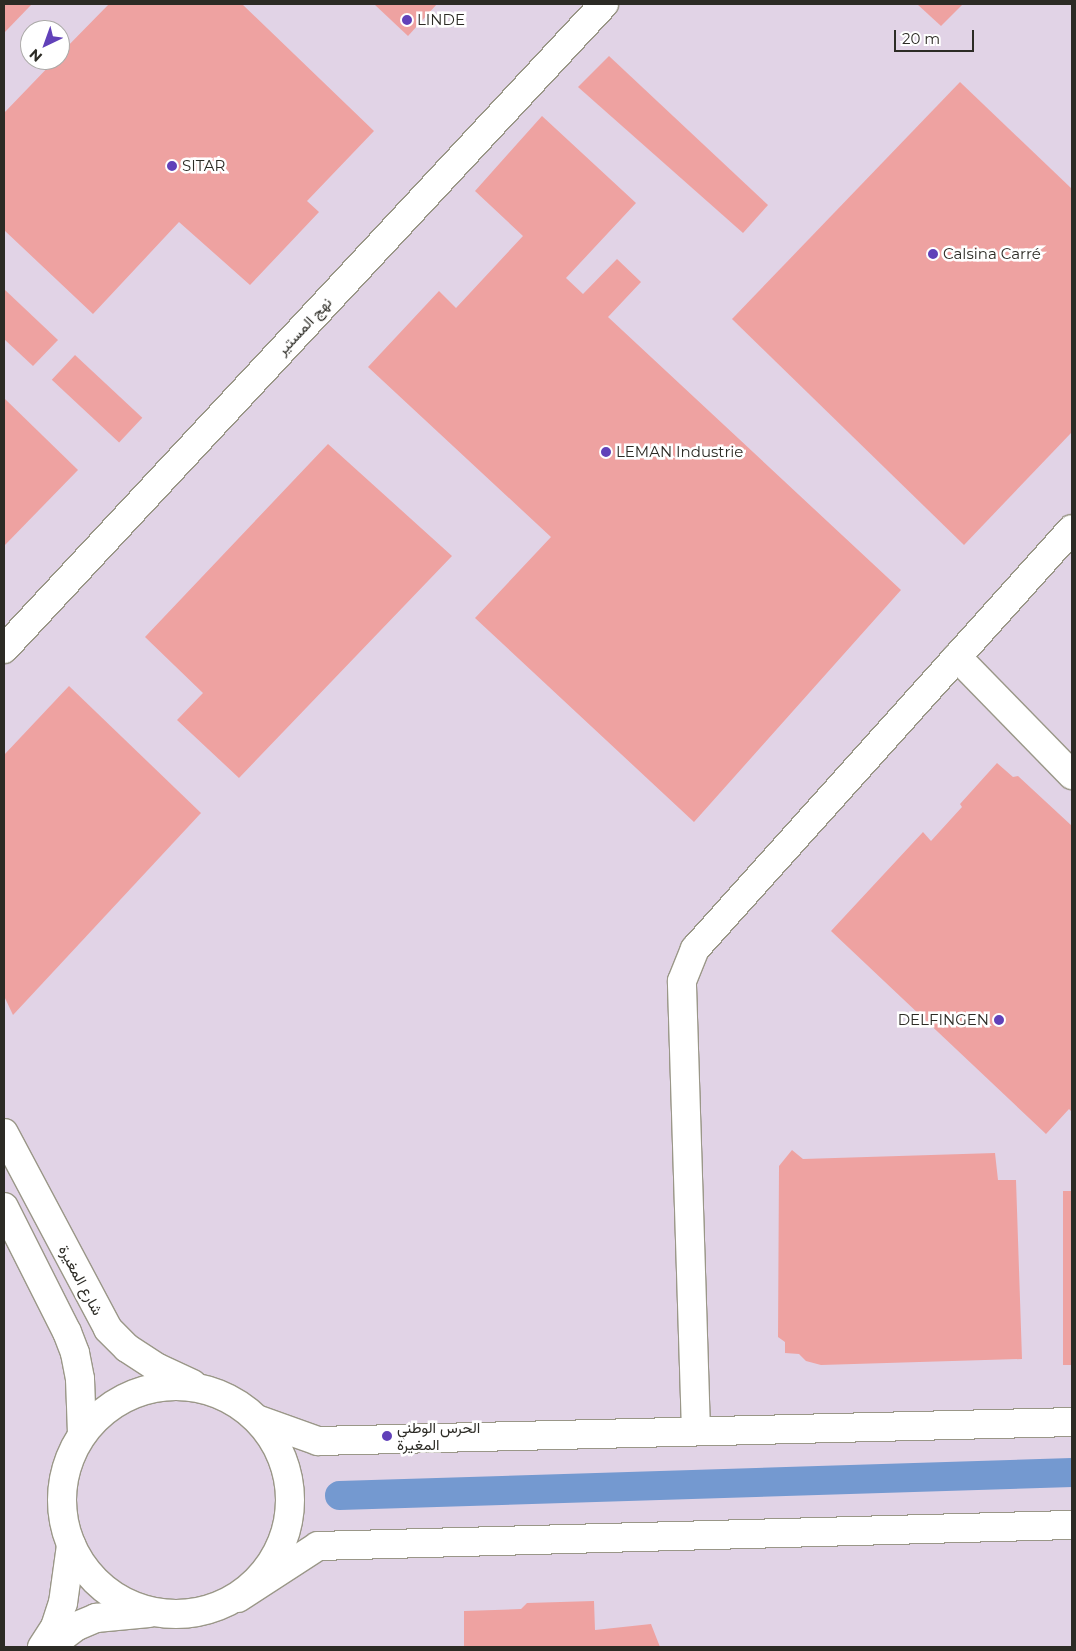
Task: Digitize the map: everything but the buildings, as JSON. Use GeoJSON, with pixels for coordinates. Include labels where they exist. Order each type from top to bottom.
{"type":"FeatureCollection","features":[{"type":"Feature","properties":{"kind":"street","name":"نهج المستير"},"geometry":{"type":"LineString","coordinates":[[4,649],[604,4]]}},
{"type":"Feature","properties":{"kind":"street"},"geometry":{"type":"LineString","coordinates":[[696,1431],[682,981],[695,949],[1072,529]]}},
{"type":"Feature","properties":{"kind":"street"},"geometry":{"type":"LineString","coordinates":[[957,657],[1072,775]]}},
{"type":"Feature","properties":{"kind":"street","name":"شارع المغيرة"},"geometry":{"type":"LineString","coordinates":[[4,1133],[108,1328],[127,1348],[158,1368],[232,1400],[259,1420]]}},
{"type":"Feature","properties":{"kind":"street"},"geometry":{"type":"LineString","coordinates":[[4,1207],[67,1332],[75,1352],[80,1379],[82,1434]]}},
{"type":"Feature","properties":{"kind":"street"},"geometry":{"type":"LineString","coordinates":[[152,1612],[118,1599],[90,1576],[71,1545],[61,1508],[65,1469],[82,1434],[114,1403],[155,1387],[200,1387]]}},
{"type":"Feature","properties":{"kind":"street"},"geometry":{"type":"LineString","coordinates":[[259,1420],[318,1441],[1072,1422]]}},
{"type":"Feature","properties":{"kind":"street"},"geometry":{"type":"LineString","coordinates":[[238,1598],[268,1570],[286,1534],[292,1494],[282,1454],[259,1420]]}},
{"type":"Feature","properties":{"kind":"street"},"geometry":{"type":"LineString","coordinates":[[49,1647],[77,1626],[96,1618],[152,1612],[196,1614],[238,1598],[318,1546],[1072,1525]]}},
{"type":"Feature","properties":{"kind":"street"},"geometry":{"type":"LineString","coordinates":[[42,1647],[55,1627],[63,1603],[71,1545]]}},
{"type":"Feature","properties":{"kind":"shaded area"},"geometry":{"type":"Polygon","coordinates":[[[4,4],[1072,4],[1072,1647],[4,1647],[4,4]]]}},
{"type":"Feature","properties":{"kind":"waterway"},"geometry":{"type":"LineString","coordinates":[[339,1495],[1072,1472]]}},
{"type":"Feature","properties":{"kind":"place","name":"LINDE"},"geometry":{"type":"Point","coordinates":[407,20]}},
{"type":"Feature","properties":{"kind":"place","name":"SITAR"},"geometry":{"type":"Point","coordinates":[172,166]}},
{"type":"Feature","properties":{"kind":"place","name":"Calsina Carré"},"geometry":{"type":"Point","coordinates":[933,254]}},
{"type":"Feature","properties":{"kind":"place","name":"LEMAN Industrie"},"geometry":{"type":"Point","coordinates":[606,452]}},
{"type":"Feature","properties":{"kind":"place","name":"DELFINGEN"},"geometry":{"type":"Point","coordinates":[999,1020]}},
{"type":"Feature","properties":{"kind":"place","name":"الحرس الوطني المغيرة"},"geometry":{"type":"Point","coordinates":[387,1436]}}]}
